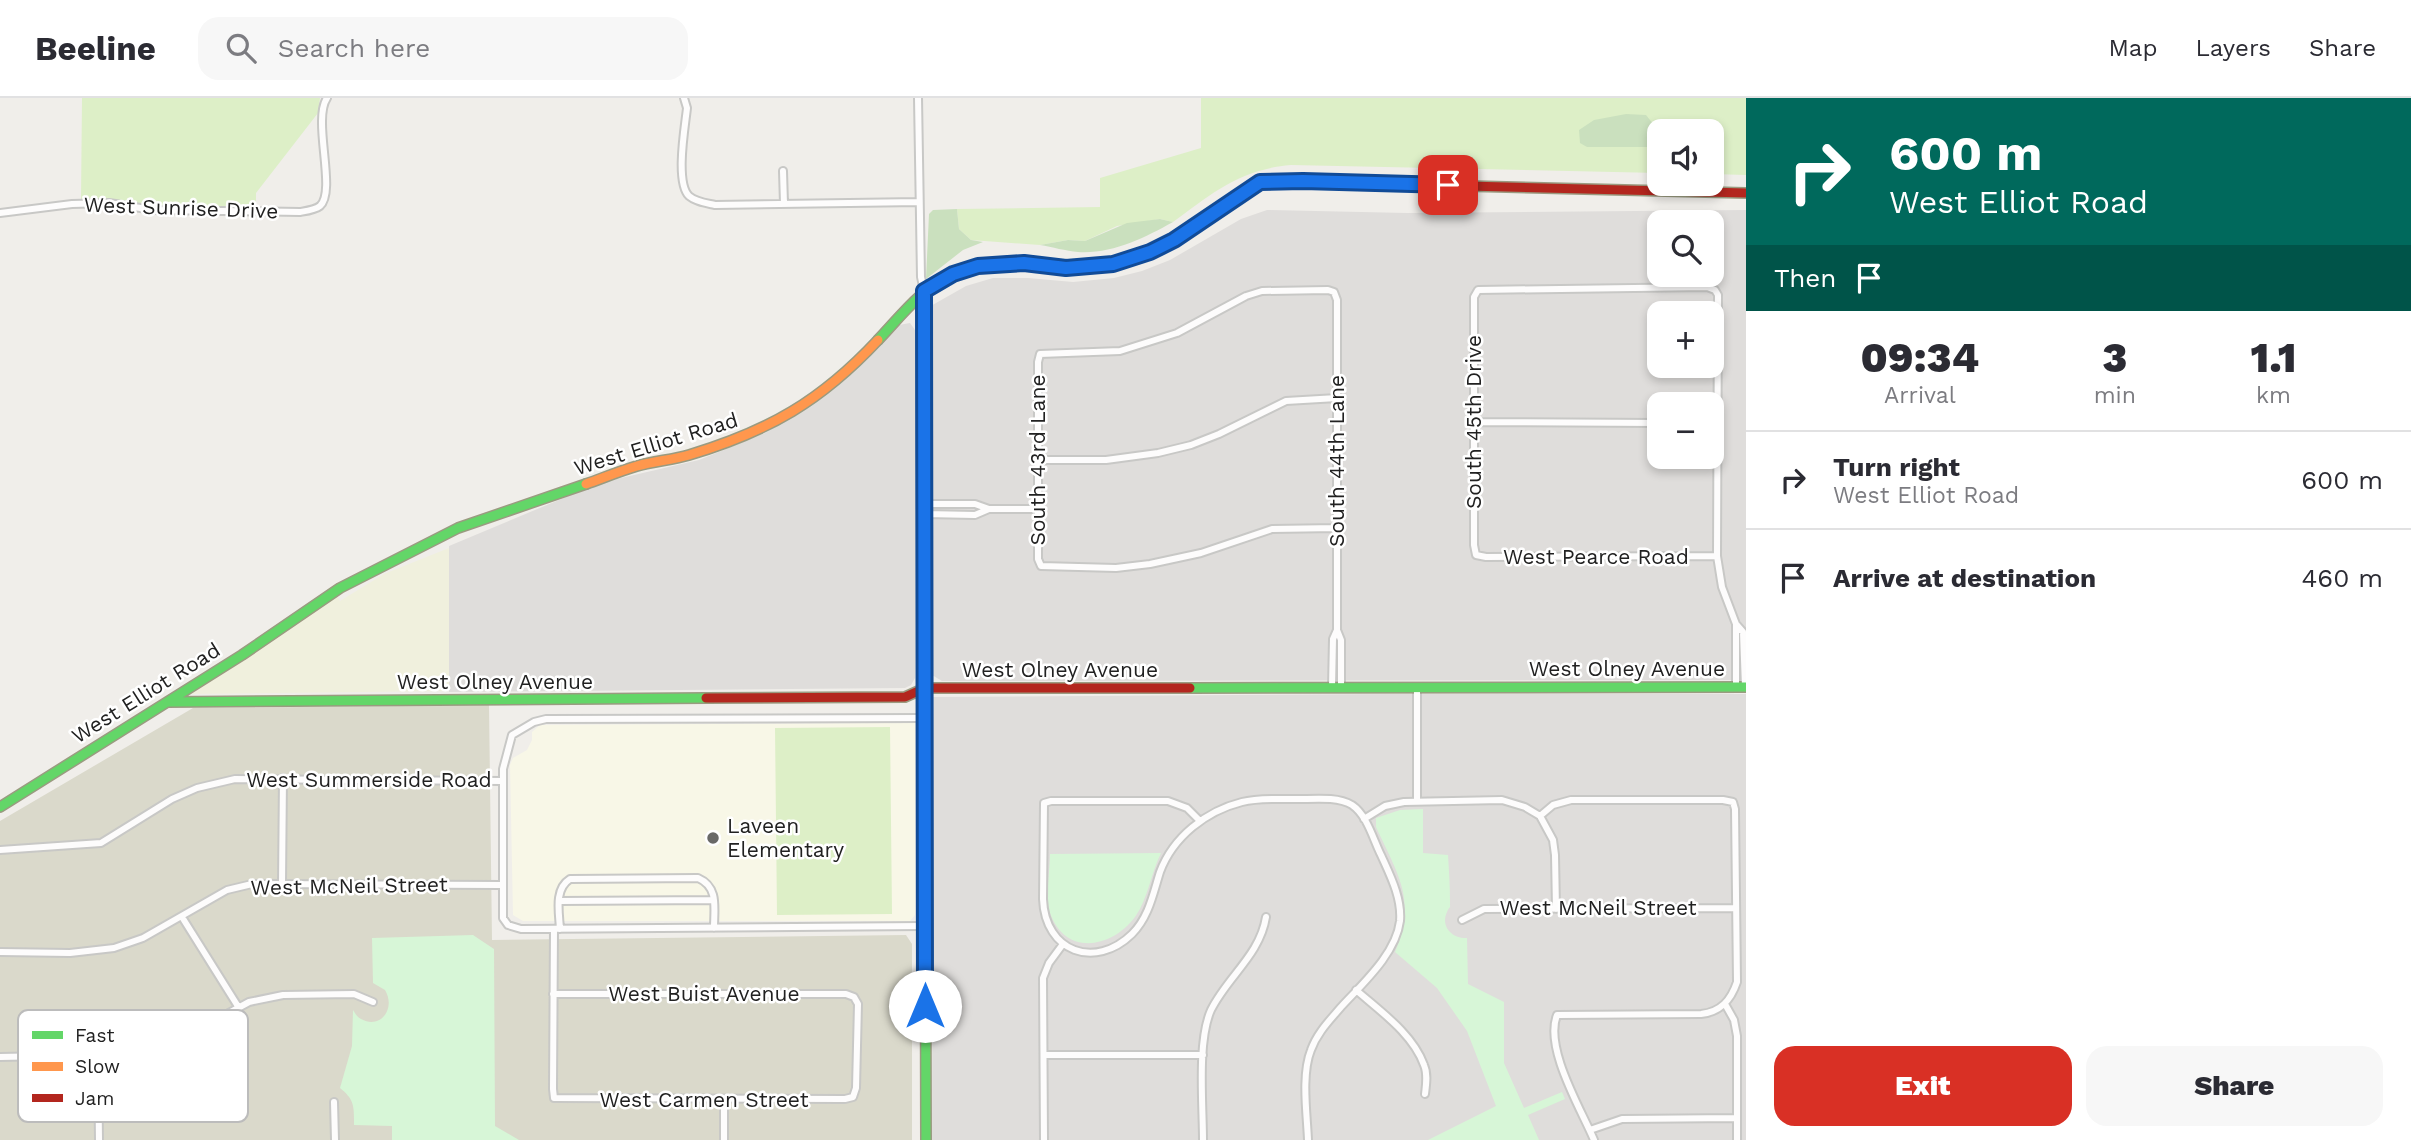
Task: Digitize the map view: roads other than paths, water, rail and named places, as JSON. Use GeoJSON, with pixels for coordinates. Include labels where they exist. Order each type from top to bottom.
{"type":"FeatureCollection","features":[{"type":"Feature","properties":{"kind":"street","name":"West Sunrise Drive"},"geometry":{"type":"LineString","coordinates":[[0,213],[72,204],[109,203],[153,210],[300,212],[320,207],[324,201],[326,180],[322,112],[327,98]]}},
{"type":"Feature","properties":{"kind":"street"},"geometry":{"type":"LineString","coordinates":[[684,98],[687,108],[682,173],[684,189],[691,198],[715,205],[919,202]]}},
{"type":"Feature","properties":{"kind":"street"},"geometry":{"type":"LineString","coordinates":[[918,98],[920,277],[924,291],[926,1140]]}},
{"type":"Feature","properties":{"kind":"street"},"geometry":{"type":"LineString","coordinates":[[783,172],[784,204]]}},
{"type":"Feature","properties":{"kind":"street","name":"West Elliot Road"},"geometry":{"type":"LineString","coordinates":[[0,807],[242,655],[340,588],[458,528],[638,466],[687,456],[751,434],[801,408],[828,388],[865,354],[924,291],[953,274],[978,266],[1024,263],[1066,268],[1113,264],[1150,252],[1174,240],[1260,182],[1342,181],[1746,193]]}},
{"type":"Feature","properties":{"kind":"street","name":"South 45th Drive"},"geometry":{"type":"LineString","coordinates":[[1476,555],[1474,297],[1478,290],[1693,287],[1715,290],[1718,295],[1715,392]]}},
{"type":"Feature","properties":{"kind":"street","name":"South 43rd Lane"},"geometry":{"type":"LineString","coordinates":[[1334,292],[1262,291],[1246,296],[1177,333],[1140,346],[1107,352],[1040,354],[1038,559],[1041,566],[1116,568],[1201,553],[1272,529],[1337,528]]}},
{"type":"Feature","properties":{"kind":"street","name":"South 44th Lane"},"geometry":{"type":"LineString","coordinates":[[1334,292],[1337,300],[1337,630],[1341,640],[1337,687]]}},
{"type":"Feature","properties":{"kind":"street"},"geometry":{"type":"LineString","coordinates":[[1038,460],[1106,460],[1158,453],[1219,434],[1286,401],[1337,398]]}},
{"type":"Feature","properties":{"kind":"street"},"geometry":{"type":"LineString","coordinates":[[1475,422],[1647,423]]}},
{"type":"Feature","properties":{"kind":"street"},"geometry":{"type":"LineString","coordinates":[[1715,469],[1717,556],[1721,587],[1743,632],[1745,654],[1742,687]]}},
{"type":"Feature","properties":{"kind":"street"},"geometry":{"type":"LineString","coordinates":[[925,504],[975,504],[989,509],[1038,509]]}},
{"type":"Feature","properties":{"kind":"street"},"geometry":{"type":"LineString","coordinates":[[960,504],[960,515]]}},
{"type":"Feature","properties":{"kind":"street"},"geometry":{"type":"LineString","coordinates":[[925,514],[975,515],[989,509]]}},
{"type":"Feature","properties":{"kind":"street","name":"West Pearce Road"},"geometry":{"type":"LineString","coordinates":[[1476,555],[1717,556]]}},
{"type":"Feature","properties":{"kind":"street"},"geometry":{"type":"LineString","coordinates":[[1737,624],[1736,654],[1742,687]]}},
{"type":"Feature","properties":{"kind":"street","name":"South 44th Lane"},"geometry":{"type":"LineString","coordinates":[[1337,630],[1333,639],[1337,687]]}},
{"type":"Feature","properties":{"kind":"street"},"geometry":{"type":"LineString","coordinates":[[1736,654],[1745,654]]}},
{"type":"Feature","properties":{"kind":"street"},"geometry":{"type":"LineString","coordinates":[[1333,657],[1341,657]]}},
{"type":"Feature","properties":{"kind":"street","name":"West Olney Avenue"},"geometry":{"type":"LineString","coordinates":[[166,702],[905,697],[925,688],[1742,687]]}},
{"type":"Feature","properties":{"kind":"street"},"geometry":{"type":"LineString","coordinates":[[1416,801],[1417,688]]}},
{"type":"Feature","properties":{"kind":"street"},"geometry":{"type":"LineString","coordinates":[[923,718],[546,719],[534,722],[512,735],[503,769],[503,918],[508,925],[521,929],[924,926]]}},
{"type":"Feature","properties":{"kind":"street"},"geometry":{"type":"LineString","coordinates":[[282,883],[283,778]]}},
{"type":"Feature","properties":{"kind":"street","name":"West Summerside Road"},"geometry":{"type":"LineString","coordinates":[[0,850],[101,843],[155,809],[197,788],[235,779],[503,780]]}},
{"type":"Feature","properties":{"kind":"street"},"geometry":{"type":"LineString","coordinates":[[1200,821],[1187,808],[1168,801],[1044,803],[1043,911],[1048,928],[1063,944],[1082,952],[1116,946],[1143,920],[1171,851],[1200,821],[1226,807],[1253,800],[1331,800],[1348,803],[1357,809],[1394,886],[1400,921],[1391,945],[1321,1030],[1311,1049],[1306,1064],[1308,1140]]}},
{"type":"Feature","properties":{"kind":"street"},"geometry":{"type":"LineString","coordinates":[[1364,819],[1394,803],[1416,801],[1502,800],[1525,807],[1540,816],[1554,846],[1556,909]]}},
{"type":"Feature","properties":{"kind":"street"},"geometry":{"type":"LineString","coordinates":[[1540,816],[1553,805],[1571,800],[1723,800],[1733,802],[1735,809],[1737,982],[1725,1004],[1714,1011],[1701,1014],[1557,1015],[1555,1039],[1559,1058],[1594,1140]]}},
{"type":"Feature","properties":{"kind":"street"},"geometry":{"type":"LineString","coordinates":[[553,993],[559,901],[561,889],[570,878],[698,878],[712,888],[714,928]]}},
{"type":"Feature","properties":{"kind":"street","name":"West McNeil Street"},"geometry":{"type":"LineString","coordinates":[[0,953],[70,953],[114,948],[144,939],[227,890],[251,884],[503,885]]}},
{"type":"Feature","properties":{"kind":"street"},"geometry":{"type":"LineString","coordinates":[[559,901],[714,900]]}},
{"type":"Feature","properties":{"kind":"street","name":"West McNeil Street"},"geometry":{"type":"LineString","coordinates":[[1462,920],[1484,909],[1737,908]]}},
{"type":"Feature","properties":{"kind":"street"},"geometry":{"type":"LineString","coordinates":[[182,917],[239,1008]]}},
{"type":"Feature","properties":{"kind":"street"},"geometry":{"type":"LineString","coordinates":[[1203,1140],[1204,1037],[1211,1010],[1256,946],[1264,932],[1266,918]]}},
{"type":"Feature","properties":{"kind":"street"},"geometry":{"type":"LineString","coordinates":[[1044,1140],[1043,978],[1049,963],[1063,944]]}},
{"type":"Feature","properties":{"kind":"street"},"geometry":{"type":"LineString","coordinates":[[1356,990],[1395,1024],[1413,1045],[1425,1066],[1426,1094]]}},
{"type":"Feature","properties":{"kind":"street","name":"West Buist Avenue"},"geometry":{"type":"LineString","coordinates":[[553,993],[846,994],[854,997],[858,1004],[856,1088],[853,1097]]}},
{"type":"Feature","properties":{"kind":"street","name":"West Carmen Street"},"geometry":{"type":"LineString","coordinates":[[553,993],[554,1098],[845,1100],[853,1097]]}},
{"type":"Feature","properties":{"kind":"street"},"geometry":{"type":"LineString","coordinates":[[235,1010],[258,999],[284,995],[354,994],[373,1002]]}},
{"type":"Feature","properties":{"kind":"street"},"geometry":{"type":"LineString","coordinates":[[1725,1004],[1734,1020],[1737,1036],[1737,1140]]}},
{"type":"Feature","properties":{"kind":"street"},"geometry":{"type":"LineString","coordinates":[[1044,1055],[1203,1055]]}},
{"type":"Feature","properties":{"kind":"street"},"geometry":{"type":"LineString","coordinates":[[0,1057],[18,1057]]}},
{"type":"Feature","properties":{"kind":"street"},"geometry":{"type":"LineString","coordinates":[[724,1099],[724,1140]]}},
{"type":"Feature","properties":{"kind":"street"},"geometry":{"type":"LineString","coordinates":[[334,1102],[335,1140]]}},
{"type":"Feature","properties":{"kind":"street"},"geometry":{"type":"LineString","coordinates":[[1590,1130],[1622,1119],[1737,1118]]}},
{"type":"Feature","properties":{"kind":"street"},"geometry":{"type":"LineString","coordinates":[[99,1122],[99,1140]]}},
{"type":"Feature","properties":{"kind":"place","name":"Laveen Elementary"},"geometry":{"type":"Point","coordinates":[713,838]}}]}
